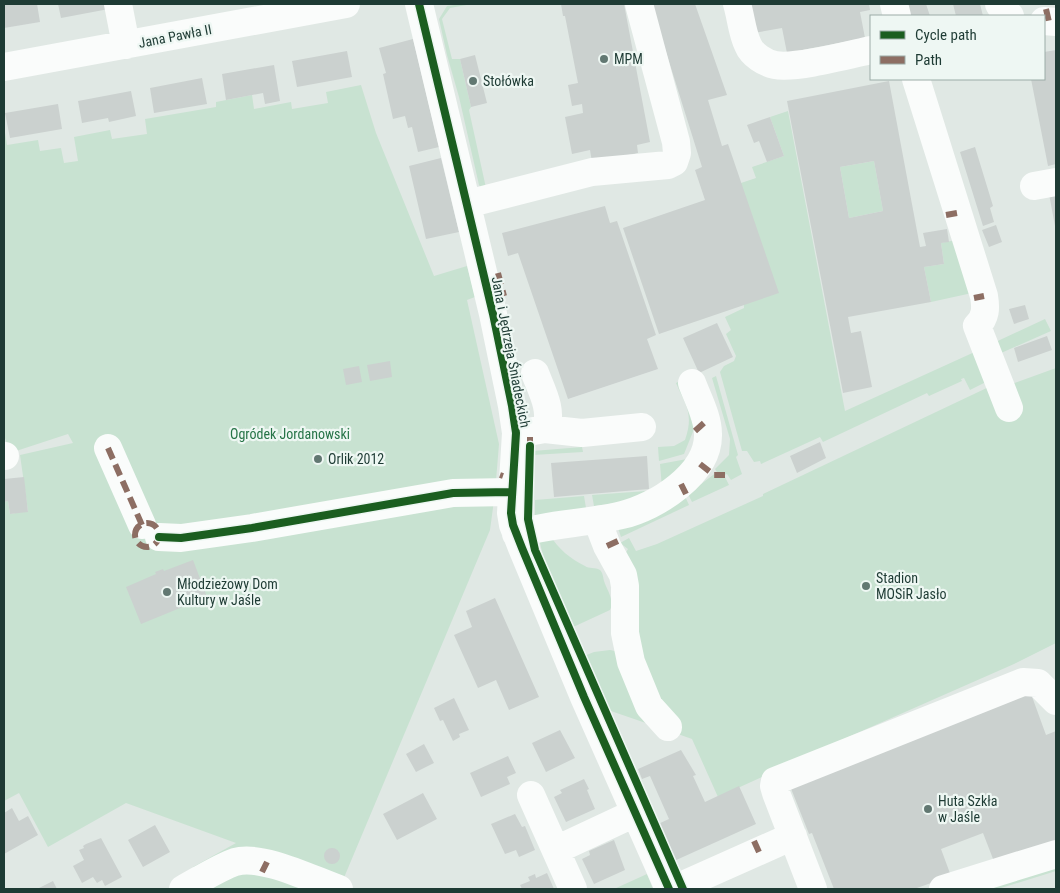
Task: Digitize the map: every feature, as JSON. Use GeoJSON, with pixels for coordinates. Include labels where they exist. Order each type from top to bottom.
{"type":"FeatureCollection","features":[{"type":"Feature","properties":{"kind":"street"},"geometry":{"type":"LineString","coordinates":[[118,4],[126,44]]}},
{"type":"Feature","properties":{"kind":"street","name":"Jana Pawła II"},"geometry":{"type":"LineString","coordinates":[[4,67],[346,4]]}},
{"type":"Feature","properties":{"kind":"street","name":"Jana i Jędrzeja Śniadeckich"},"geometry":{"type":"LineString","coordinates":[[419,4],[497,331],[512,406],[516,433],[512,519],[516,534],[584,697],[669,889]]}},
{"type":"Feature","properties":{"kind":"street"},"geometry":{"type":"LineString","coordinates":[[467,204],[592,172],[668,165],[674,162],[677,153],[676,142],[639,4]]}},
{"type":"Feature","properties":{"kind":"street"},"geometry":{"type":"LineString","coordinates":[[737,4],[748,46],[755,55],[769,64],[792,66],[870,50]]}},
{"type":"Feature","properties":{"kind":"street"},"geometry":{"type":"LineString","coordinates":[[1000,4],[1004,12],[1008,15]]}},
{"type":"Feature","properties":{"kind":"street"},"geometry":{"type":"LineString","coordinates":[[916,80],[984,296],[985,314],[977,326],[1009,408]]}},
{"type":"Feature","properties":{"kind":"street"},"geometry":{"type":"LineString","coordinates":[[535,373],[548,412],[545,429]]}},
{"type":"Feature","properties":{"kind":"street"},"geometry":{"type":"LineString","coordinates":[[516,534],[543,526],[624,515],[646,506],[678,487],[696,469],[706,450],[708,432],[706,421],[692,383]]}},
{"type":"Feature","properties":{"kind":"street"},"geometry":{"type":"LineString","coordinates":[[516,433],[535,432],[545,429],[582,434],[642,427]]}},
{"type":"Feature","properties":{"kind":"street"},"geometry":{"type":"LineString","coordinates":[[108,448],[150,531],[181,538],[453,493],[512,492]]}},
{"type":"Feature","properties":{"kind":"street"},"geometry":{"type":"LineString","coordinates":[[597,520],[607,546],[622,575],[625,586],[625,633],[631,662],[649,706],[668,727]]}},
{"type":"Feature","properties":{"kind":"street"},"geometry":{"type":"LineString","coordinates":[[813,889],[774,786],[777,779],[1023,682],[1038,683],[1056,701]]}},
{"type":"Feature","properties":{"kind":"street"},"geometry":{"type":"LineString","coordinates":[[531,795],[573,889]]}},
{"type":"Feature","properties":{"kind":"street"},"geometry":{"type":"LineString","coordinates":[[556,850],[635,813]]}},
{"type":"Feature","properties":{"kind":"street"},"geometry":{"type":"LineString","coordinates":[[674,889],[793,836]]}},
{"type":"Feature","properties":{"kind":"street"},"geometry":{"type":"LineString","coordinates":[[943,889],[1056,854]]}},
{"type":"Feature","properties":{"kind":"street"},"geometry":{"type":"LineString","coordinates":[[183,889],[235,862],[250,860],[266,862],[339,889]]}},
{"type":"Feature","properties":{"kind":"green space"},"geometry":{"type":"Polygon","coordinates":[[[472,4],[450,8],[442,19],[452,59],[460,59],[486,188],[481,188],[479,185],[439,19],[447,6],[472,4]]]}},
{"type":"Feature","properties":{"kind":"green space","name":"Ogródek Jordanowski"},"geometry":{"type":"Polygon","coordinates":[[[361,85],[376,133],[434,276],[467,266],[475,297],[467,300],[499,444],[490,530],[343,880],[273,859],[196,873],[193,867],[236,843],[126,803],[48,847],[19,793],[4,801],[4,502],[8,501],[10,514],[28,511],[20,455],[73,443],[68,434],[10,453],[4,435],[4,126],[7,145],[38,140],[40,151],[61,148],[64,163],[78,161],[74,137],[110,130],[112,139],[147,134],[145,119],[216,107],[216,102],[252,95],[254,109],[291,102],[292,109],[328,103],[326,92],[361,85]]]}},
{"type":"Feature","properties":{"kind":"green space"},"geometry":{"type":"Polygon","coordinates":[[[788,111],[845,411],[979,350],[990,380],[970,390],[964,378],[961,379],[962,381],[929,396],[927,393],[823,442],[820,437],[761,464],[760,461],[754,462],[747,451],[742,451],[720,372],[724,366],[734,361],[736,356],[726,334],[731,330],[725,317],[744,308],[741,183],[756,178],[752,167],[784,156],[770,117],[788,111]]]}},
{"type":"Feature","properties":{"kind":"green space"},"geometry":{"type":"Polygon","coordinates":[[[874,161],[883,211],[849,218],[840,167],[874,161]]]}},
{"type":"Feature","properties":{"kind":"green space"},"geometry":{"type":"Polygon","coordinates":[[[956,240],[972,293],[931,302],[924,267],[944,264],[941,243],[956,240]]]}},
{"type":"Feature","properties":{"kind":"green space"},"geometry":{"type":"Polygon","coordinates":[[[1045,319],[1051,331],[992,357],[987,346],[1045,319]]]}},
{"type":"Feature","properties":{"kind":"green space","name":"Stadion MOSiR Jasło"},"geometry":{"type":"Polygon","coordinates":[[[1056,368],[1056,643],[1014,664],[762,775],[762,777],[718,797],[692,739],[675,733],[646,694],[625,554],[628,549],[620,543],[629,538],[636,551],[657,544],[763,496],[763,494],[993,385],[1009,385],[1056,368]]]}},
{"type":"Feature","properties":{"kind":"green space"},"geometry":{"type":"Polygon","coordinates":[[[716,376],[742,474],[731,480],[727,474],[724,475],[729,485],[692,502],[686,490],[701,484],[717,472],[715,469],[729,455],[730,439],[712,378],[716,376]]]}},
{"type":"Feature","properties":{"kind":"green space"},"geometry":{"type":"Polygon","coordinates":[[[684,379],[695,414],[694,429],[684,454],[659,461],[658,447],[674,446],[685,440],[688,431],[688,410],[676,383],[684,379]]]}},
{"type":"Feature","properties":{"kind":"green space"},"geometry":{"type":"Polygon","coordinates":[[[582,447],[583,452],[533,455],[533,451],[582,447]]]}},
{"type":"Feature","properties":{"kind":"green space"},"geometry":{"type":"Polygon","coordinates":[[[687,459],[662,488],[660,464],[687,459]]]}},
{"type":"Feature","properties":{"kind":"green space"},"geometry":{"type":"Polygon","coordinates":[[[660,490],[639,500],[594,506],[592,495],[660,490]]]}},
{"type":"Feature","properties":{"kind":"green space"},"geometry":{"type":"Polygon","coordinates":[[[683,492],[689,505],[621,537],[617,525],[683,492]]]}},
{"type":"Feature","properties":{"kind":"green space"},"geometry":{"type":"Polygon","coordinates":[[[584,496],[587,514],[535,521],[535,500],[584,496]]]}},
{"type":"Feature","properties":{"kind":"green space"},"geometry":{"type":"Polygon","coordinates":[[[550,535],[557,545],[570,557],[587,567],[601,571],[612,603],[610,610],[571,628],[547,572],[539,539],[550,535]]]}},
{"type":"Feature","properties":{"kind":"green space"},"geometry":{"type":"Polygon","coordinates":[[[615,651],[672,732],[608,710],[584,656],[594,652],[615,651]]]}},
{"type":"Feature","properties":{"kind":"green space"},"geometry":{"type":"Polygon","coordinates":[[[1056,864],[1056,871],[998,889],[976,889],[1056,864]]]}},
{"type":"Feature","properties":{"kind":"green space"},"geometry":{"type":"Polygon","coordinates":[[[249,871],[323,889],[207,889],[237,873],[249,871]]]}},
{"type":"Feature","properties":{"kind":"green space"},"geometry":{"type":"Polygon","coordinates":[[[647,874],[653,889],[614,889],[647,874]]]}},
{"type":"Feature","properties":{"kind":"building"},"geometry":{"type":"Polygon","coordinates":[[[4,4],[37,4],[40,22],[4,28],[4,4]]]}},
{"type":"Feature","properties":{"kind":"building"},"geometry":{"type":"Polygon","coordinates":[[[58,4],[114,4],[114,8],[61,18],[58,4]]]}},
{"type":"Feature","properties":{"kind":"building","name":"MPM"},"geometry":{"type":"Polygon","coordinates":[[[561,4],[624,4],[650,142],[637,145],[638,153],[592,162],[590,150],[572,154],[565,117],[583,113],[582,104],[572,106],[568,85],[578,83],[561,4]]]}},
{"type":"Feature","properties":{"kind":"building"},"geometry":{"type":"Polygon","coordinates":[[[651,4],[695,4],[727,95],[708,100],[722,146],[728,144],[779,293],[659,334],[623,228],[705,200],[695,170],[702,167],[651,4]]]}},
{"type":"Feature","properties":{"kind":"building"},"geometry":{"type":"Polygon","coordinates":[[[748,4],[869,4],[870,10],[860,12],[865,38],[787,53],[782,28],[754,33],[748,4]]]}},
{"type":"Feature","properties":{"kind":"building"},"geometry":{"type":"Polygon","coordinates":[[[907,4],[926,4],[930,15],[910,15],[907,4]]]}},
{"type":"Feature","properties":{"kind":"building"},"geometry":{"type":"Polygon","coordinates":[[[953,4],[980,4],[983,15],[956,15],[953,4]]]}},
{"type":"Feature","properties":{"kind":"building"},"geometry":{"type":"Polygon","coordinates":[[[413,39],[439,147],[418,152],[412,127],[408,128],[405,116],[393,119],[383,74],[386,73],[379,48],[413,39]]]}},
{"type":"Feature","properties":{"kind":"building"},"geometry":{"type":"Polygon","coordinates":[[[1056,50],[1056,164],[1048,166],[1031,80],[1045,80],[1045,52],[1056,50]]]}},
{"type":"Feature","properties":{"kind":"building"},"geometry":{"type":"Polygon","coordinates":[[[347,51],[352,77],[297,87],[292,61],[347,51]]]}},
{"type":"Feature","properties":{"kind":"building","name":"Stołówka"},"geometry":{"type":"Polygon","coordinates":[[[475,55],[487,103],[471,107],[460,59],[475,55]]]}},
{"type":"Feature","properties":{"kind":"building"},"geometry":{"type":"Polygon","coordinates":[[[274,65],[280,101],[265,104],[263,93],[226,100],[222,74],[274,65]]]}},
{"type":"Feature","properties":{"kind":"building"},"geometry":{"type":"Polygon","coordinates":[[[202,78],[207,104],[154,113],[150,88],[202,78]]]}},
{"type":"Feature","properties":{"kind":"building"},"geometry":{"type":"Polygon","coordinates":[[[889,81],[920,247],[926,246],[923,233],[947,229],[949,242],[941,243],[944,264],[924,267],[931,302],[848,317],[851,333],[861,331],[872,387],[843,393],[787,101],[889,81]],[[874,161],[840,167],[849,218],[883,211],[874,161]]]}},
{"type":"Feature","properties":{"kind":"building"},"geometry":{"type":"Polygon","coordinates":[[[131,91],[136,116],[109,122],[108,118],[82,123],[78,101],[131,91]]]}},
{"type":"Feature","properties":{"kind":"building"},"geometry":{"type":"Polygon","coordinates":[[[58,104],[62,129],[10,138],[5,113],[58,104]]]}},
{"type":"Feature","properties":{"kind":"building"},"geometry":{"type":"Polygon","coordinates":[[[770,117],[784,156],[767,162],[759,141],[754,143],[747,125],[770,117]]]}},
{"type":"Feature","properties":{"kind":"building"},"geometry":{"type":"Polygon","coordinates":[[[975,147],[993,206],[990,208],[994,222],[983,226],[960,152],[975,147]]]}},
{"type":"Feature","properties":{"kind":"building"},"geometry":{"type":"Polygon","coordinates":[[[441,158],[459,232],[426,239],[409,166],[441,158]]]}},
{"type":"Feature","properties":{"kind":"building"},"geometry":{"type":"Polygon","coordinates":[[[1056,193],[1056,226],[1055,226],[1049,194],[1056,193]]]}},
{"type":"Feature","properties":{"kind":"building"},"geometry":{"type":"Polygon","coordinates":[[[605,206],[610,223],[617,221],[656,335],[647,339],[658,369],[568,399],[518,253],[508,256],[502,233],[605,206]]]}},
{"type":"Feature","properties":{"kind":"building"},"geometry":{"type":"Polygon","coordinates":[[[996,225],[1002,242],[989,247],[982,230],[996,225]]]}},
{"type":"Feature","properties":{"kind":"building"},"geometry":{"type":"Polygon","coordinates":[[[1025,305],[1029,319],[1014,324],[1009,309],[1025,305]]]}},
{"type":"Feature","properties":{"kind":"building"},"geometry":{"type":"Polygon","coordinates":[[[717,323],[733,357],[699,373],[683,338],[717,323]]]}},
{"type":"Feature","properties":{"kind":"building"},"geometry":{"type":"Polygon","coordinates":[[[1047,336],[1052,350],[1018,362],[1014,348],[1047,336]]]}},
{"type":"Feature","properties":{"kind":"building"},"geometry":{"type":"Polygon","coordinates":[[[390,361],[392,377],[370,381],[367,365],[390,361]]]}},
{"type":"Feature","properties":{"kind":"building"},"geometry":{"type":"Polygon","coordinates":[[[359,366],[362,382],[346,385],[343,369],[359,366]]]}},
{"type":"Feature","properties":{"kind":"building"},"geometry":{"type":"Polygon","coordinates":[[[820,442],[826,458],[797,473],[790,456],[820,442]]]}},
{"type":"Feature","properties":{"kind":"building"},"geometry":{"type":"Polygon","coordinates":[[[647,456],[649,489],[554,497],[551,463],[647,456]]]}},
{"type":"Feature","properties":{"kind":"building"},"geometry":{"type":"Polygon","coordinates":[[[24,477],[28,512],[10,514],[8,501],[4,502],[4,479],[24,477]]]}},
{"type":"Feature","properties":{"kind":"building","name":"Młodzieżowy Dom Kultury w Jaśle"},"geometry":{"type":"Polygon","coordinates":[[[193,560],[207,597],[141,624],[126,587],[156,574],[155,572],[163,569],[164,571],[193,560]]]}},
{"type":"Feature","properties":{"kind":"building"},"geometry":{"type":"Polygon","coordinates":[[[495,598],[539,697],[509,710],[496,680],[478,688],[454,635],[472,627],[466,611],[495,598]]]}},
{"type":"Feature","properties":{"kind":"building","name":"Huta Szkła w Jaśle"},"geometry":{"type":"Polygon","coordinates":[[[1030,691],[1046,735],[1056,731],[1056,842],[995,864],[983,833],[941,849],[951,876],[914,889],[834,889],[812,833],[809,834],[790,786],[1030,691]]]}},
{"type":"Feature","properties":{"kind":"building"},"geometry":{"type":"Polygon","coordinates":[[[454,698],[469,730],[459,734],[460,737],[453,741],[443,720],[440,721],[434,708],[454,698]]]}},
{"type":"Feature","properties":{"kind":"building"},"geometry":{"type":"Polygon","coordinates":[[[560,730],[575,758],[546,772],[532,743],[560,730]]]}},
{"type":"Feature","properties":{"kind":"building"},"geometry":{"type":"Polygon","coordinates":[[[424,744],[434,763],[416,772],[406,754],[424,744]]]}},
{"type":"Feature","properties":{"kind":"building"},"geometry":{"type":"Polygon","coordinates":[[[681,750],[696,775],[693,776],[705,802],[739,786],[756,824],[674,861],[658,824],[669,819],[650,776],[642,779],[638,769],[681,750]]]}},
{"type":"Feature","properties":{"kind":"building"},"geometry":{"type":"Polygon","coordinates":[[[508,756],[516,773],[507,777],[510,784],[481,797],[470,773],[508,756]]]}},
{"type":"Feature","properties":{"kind":"building"},"geometry":{"type":"Polygon","coordinates":[[[584,779],[595,809],[566,822],[554,797],[562,793],[560,790],[584,779]]]}},
{"type":"Feature","properties":{"kind":"building"},"geometry":{"type":"Polygon","coordinates":[[[423,793],[437,819],[397,840],[383,814],[423,793]]]}},
{"type":"Feature","properties":{"kind":"building"},"geometry":{"type":"Polygon","coordinates":[[[12,808],[19,821],[28,816],[38,835],[4,854],[4,813],[12,808]]]}},
{"type":"Feature","properties":{"kind":"building"},"geometry":{"type":"Polygon","coordinates":[[[515,814],[522,827],[525,826],[535,850],[519,857],[516,850],[505,854],[491,824],[515,814]]]}},
{"type":"Feature","properties":{"kind":"building"},"geometry":{"type":"Polygon","coordinates":[[[155,825],[170,852],[143,867],[128,840],[155,825]]]}},
{"type":"Feature","properties":{"kind":"building"},"geometry":{"type":"Polygon","coordinates":[[[101,838],[122,877],[105,886],[102,880],[97,883],[93,877],[82,883],[73,866],[84,860],[79,850],[84,848],[83,846],[86,844],[101,838]]]}},
{"type":"Feature","properties":{"kind":"building"},"geometry":{"type":"Polygon","coordinates":[[[614,840],[625,870],[594,884],[582,859],[590,855],[589,851],[614,840]]]}},
{"type":"Feature","properties":{"kind":"building"},"geometry":{"type":"Polygon","coordinates":[[[332,848],[338,850],[340,856],[338,862],[332,864],[326,862],[324,856],[326,850],[332,848]]]}},
{"type":"Feature","properties":{"kind":"building"},"geometry":{"type":"Polygon","coordinates":[[[547,873],[554,889],[522,889],[520,885],[530,881],[528,877],[535,874],[536,878],[547,873]]]}},
{"type":"Feature","properties":{"kind":"building"},"geometry":{"type":"Polygon","coordinates":[[[53,881],[57,889],[37,889],[53,881]]]}},
{"type":"Feature","properties":{"kind":"marked path"},"geometry":{"type":"LineString","coordinates":[[1046,9],[1049,22]]}},
{"type":"Feature","properties":{"kind":"marked path"},"geometry":{"type":"LineString","coordinates":[[946,215],[957,213]]}},
{"type":"Feature","properties":{"kind":"marked path"},"geometry":{"type":"LineString","coordinates":[[498,273],[504,296]]}},
{"type":"Feature","properties":{"kind":"marked path"},"geometry":{"type":"LineString","coordinates":[[974,298],[984,296]]}},
{"type":"Feature","properties":{"kind":"marked path"},"geometry":{"type":"LineString","coordinates":[[695,431],[706,421]]}},
{"type":"Feature","properties":{"kind":"marked path"},"geometry":{"type":"LineString","coordinates":[[530,432],[530,449]]}},
{"type":"Feature","properties":{"kind":"marked path"},"geometry":{"type":"LineString","coordinates":[[108,448],[142,525]]}},
{"type":"Feature","properties":{"kind":"marked path"},"geometry":{"type":"LineString","coordinates":[[700,464],[714,475],[725,475]]}},
{"type":"Feature","properties":{"kind":"marked path"},"geometry":{"type":"LineString","coordinates":[[681,484],[686,494]]}},
{"type":"Feature","properties":{"kind":"marked path"},"geometry":{"type":"LineString","coordinates":[[147,523],[155,527],[159,535],[155,543],[147,547],[139,543],[135,535],[139,527],[147,523]]}},
{"type":"Feature","properties":{"kind":"marked path"},"geometry":{"type":"LineString","coordinates":[[607,546],[622,539]]}},
{"type":"Feature","properties":{"kind":"marked path"},"geometry":{"type":"LineString","coordinates":[[754,841],[759,852]]}},
{"type":"Feature","properties":{"kind":"marked path"},"geometry":{"type":"LineString","coordinates":[[262,872],[267,862]]}},
{"type":"Feature","properties":{"kind":"cycle path"},"geometry":{"type":"LineString","coordinates":[[419,4],[493,314],[512,406],[516,433],[511,513],[513,525],[584,697],[669,889]]}},
{"type":"Feature","properties":{"kind":"cycle path"},"geometry":{"type":"LineString","coordinates":[[530,446],[528,519],[535,550],[683,889]]}},
{"type":"Feature","properties":{"kind":"cycle path"},"geometry":{"type":"LineString","coordinates":[[159,537],[181,538],[252,528],[453,493],[512,492]]}},
{"type":"Feature","properties":{"kind":"place","name":"MPM"},"geometry":{"type":"Point","coordinates":[604,59]}},
{"type":"Feature","properties":{"kind":"place","name":"Stołówka"},"geometry":{"type":"Point","coordinates":[473,81]}},
{"type":"Feature","properties":{"kind":"place","name":"Orlik 2012"},"geometry":{"type":"Point","coordinates":[318,459]}},
{"type":"Feature","properties":{"kind":"place","name":"Stadion MOSiR Jasło"},"geometry":{"type":"Point","coordinates":[866,586]}},
{"type":"Feature","properties":{"kind":"place","name":"Młodzieżowy Dom Kultury w Jaśle"},"geometry":{"type":"Point","coordinates":[167,592]}},
{"type":"Feature","properties":{"kind":"place","name":"Huta Szkła w Jaśle"},"geometry":{"type":"Point","coordinates":[928,809]}}]}
